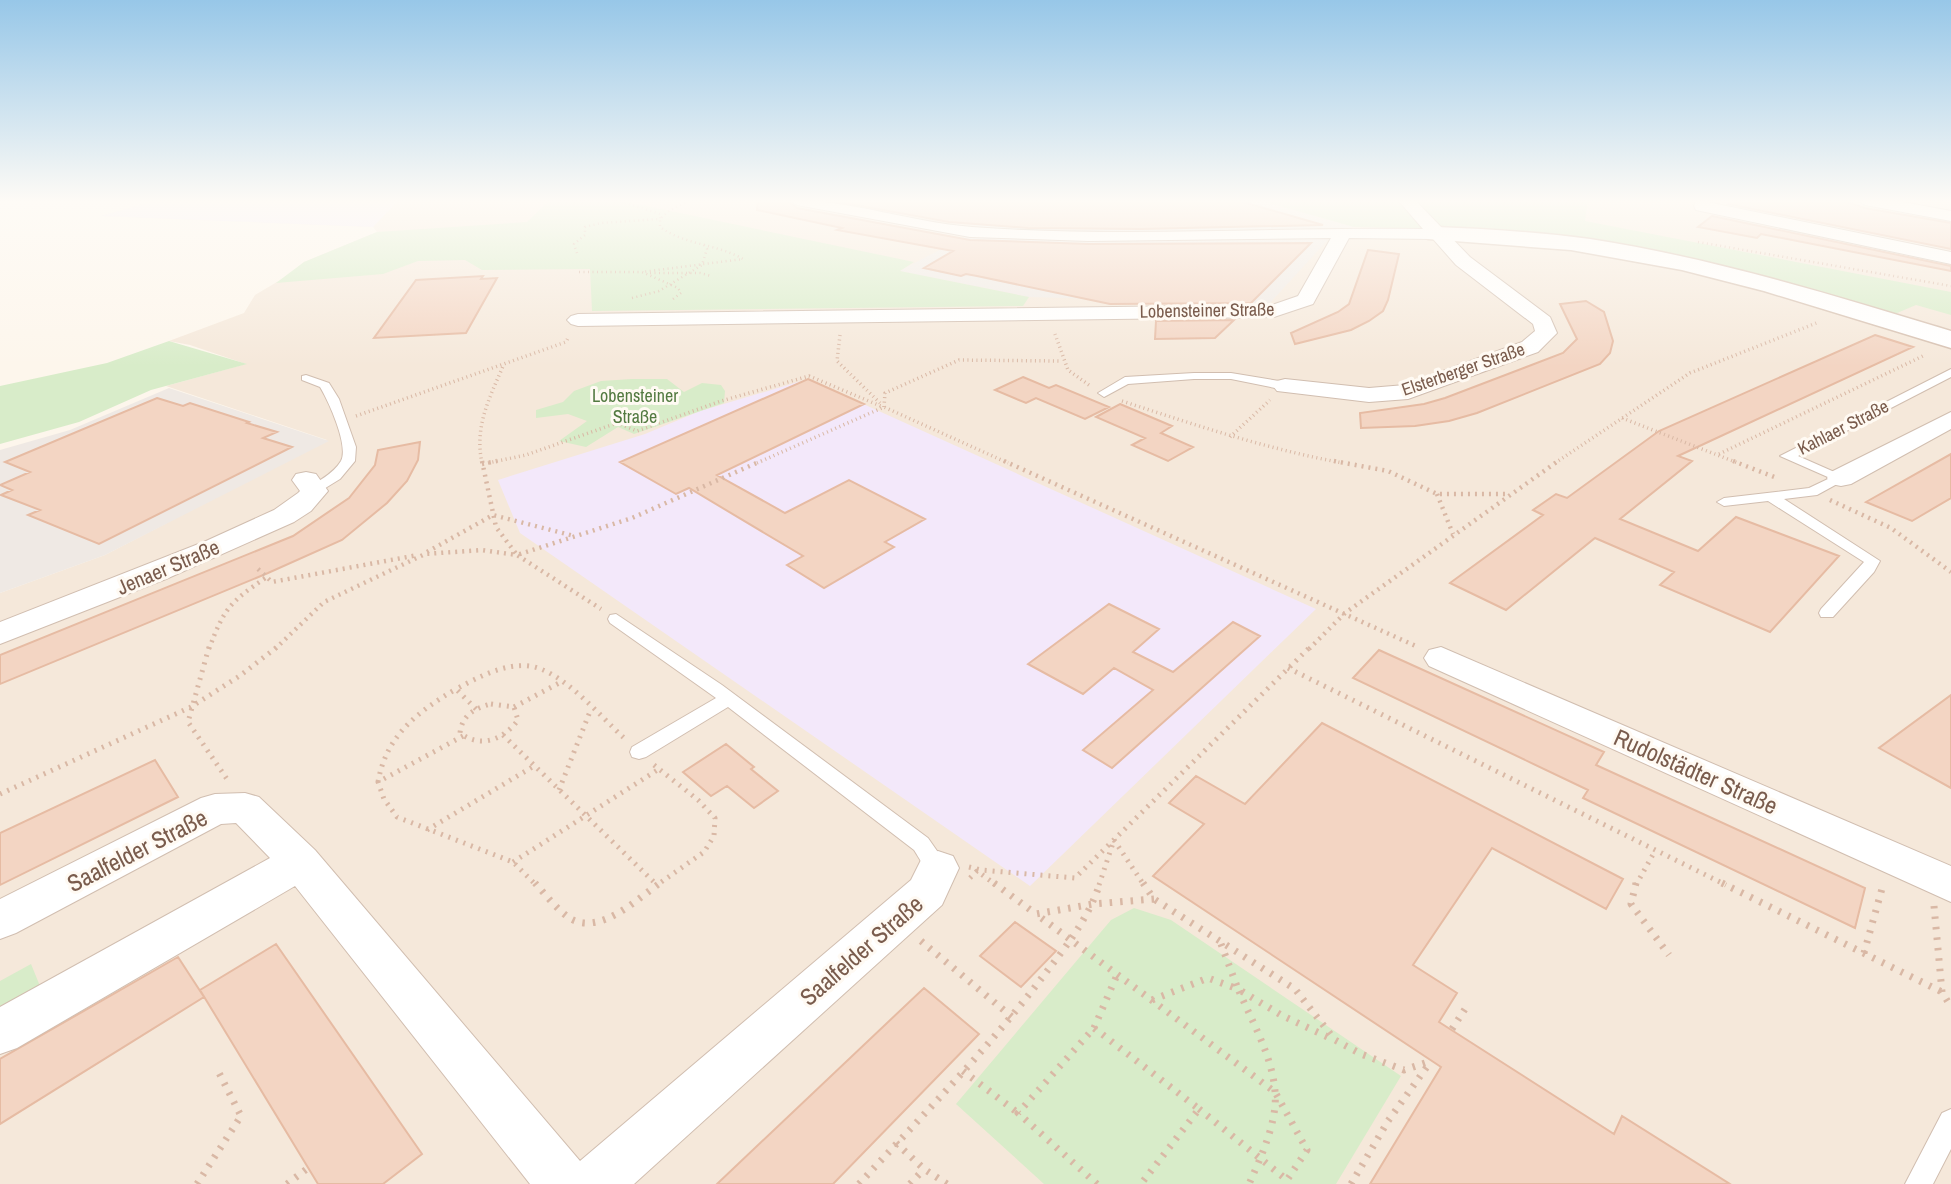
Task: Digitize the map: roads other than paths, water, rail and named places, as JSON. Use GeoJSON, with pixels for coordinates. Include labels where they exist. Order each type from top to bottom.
{"type":"FeatureCollection","features":[{"type":"Feature","properties":{"kind":"street","name":"Lobensteiner Straße"},"geometry":{"type":"LineString","coordinates":[[578,320],[1274,311],[1306,300],[1331,255]]}},
{"type":"Feature","properties":{"kind":"street","name":"Elsterberger Straße"},"geometry":{"type":"LineString","coordinates":[[1285,386],[1369,395],[1408,392],[1530,347],[1546,333],[1543,321],[1530,309],[1457,255]]}},
{"type":"Feature","properties":{"kind":"street"},"geometry":{"type":"LineString","coordinates":[[1645,255],[1768,284],[1942,346]]}},
{"type":"Feature","properties":{"kind":"street"},"geometry":{"type":"LineString","coordinates":[[1841,478],[1951,419]]}},
{"type":"Feature","properties":{"kind":"street","name":"Jenaer Straße"},"geometry":{"type":"LineString","coordinates":[[0,634],[219,546],[290,512],[308,500],[310,485]]}},
{"type":"Feature","properties":{"kind":"street","name":"Rudolstädter Straße"},"geometry":{"type":"LineString","coordinates":[[1441,658],[1941,880]]}},
{"type":"Feature","properties":{"kind":"street","name":"Saalfelder Straße"},"geometry":{"type":"LineString","coordinates":[[0,920],[215,809],[245,808],[300,862],[564,1184]]}},
{"type":"Feature","properties":{"kind":"street","name":"Saalfelder Straße"},"geometry":{"type":"LineString","coordinates":[[594,1184],[927,892],[929,856]]}},
{"type":"Feature","properties":{"kind":"street"},"geometry":{"type":"LineString","coordinates":[[0,1032],[300,862]]}},
{"type":"Feature","properties":{"kind":"lane","name":"Kahlaer Straße"},"geometry":{"type":"LineString","coordinates":[[1841,478],[1787,456],[1951,372]]}},
{"type":"Feature","properties":{"kind":"lane","name":"Elsterberger Straße"},"geometry":{"type":"LineString","coordinates":[[1104,393],[1125,381],[1194,376],[1231,376],[1285,386]]}},
{"type":"Feature","properties":{"kind":"lane"},"geometry":{"type":"LineString","coordinates":[[306,378],[325,385],[333,399],[350,447],[348,461],[335,476],[310,485]]}},
{"type":"Feature","properties":{"kind":"lane"},"geometry":{"type":"LineString","coordinates":[[1724,502],[1812,492],[1841,478]]}},
{"type":"Feature","properties":{"kind":"lane"},"geometry":{"type":"LineString","coordinates":[[1771,496],[1872,561],[1869,569],[1827,613]]}},
{"type":"Feature","properties":{"kind":"lane"},"geometry":{"type":"LineString","coordinates":[[616,619],[728,699],[929,856]]}},
{"type":"Feature","properties":{"kind":"lane"},"geometry":{"type":"LineString","coordinates":[[639,752],[728,699]]}},
{"type":"Feature","properties":{"kind":"lane"},"geometry":{"type":"LineString","coordinates":[[1919,1184],[1951,1122]]}}]}
